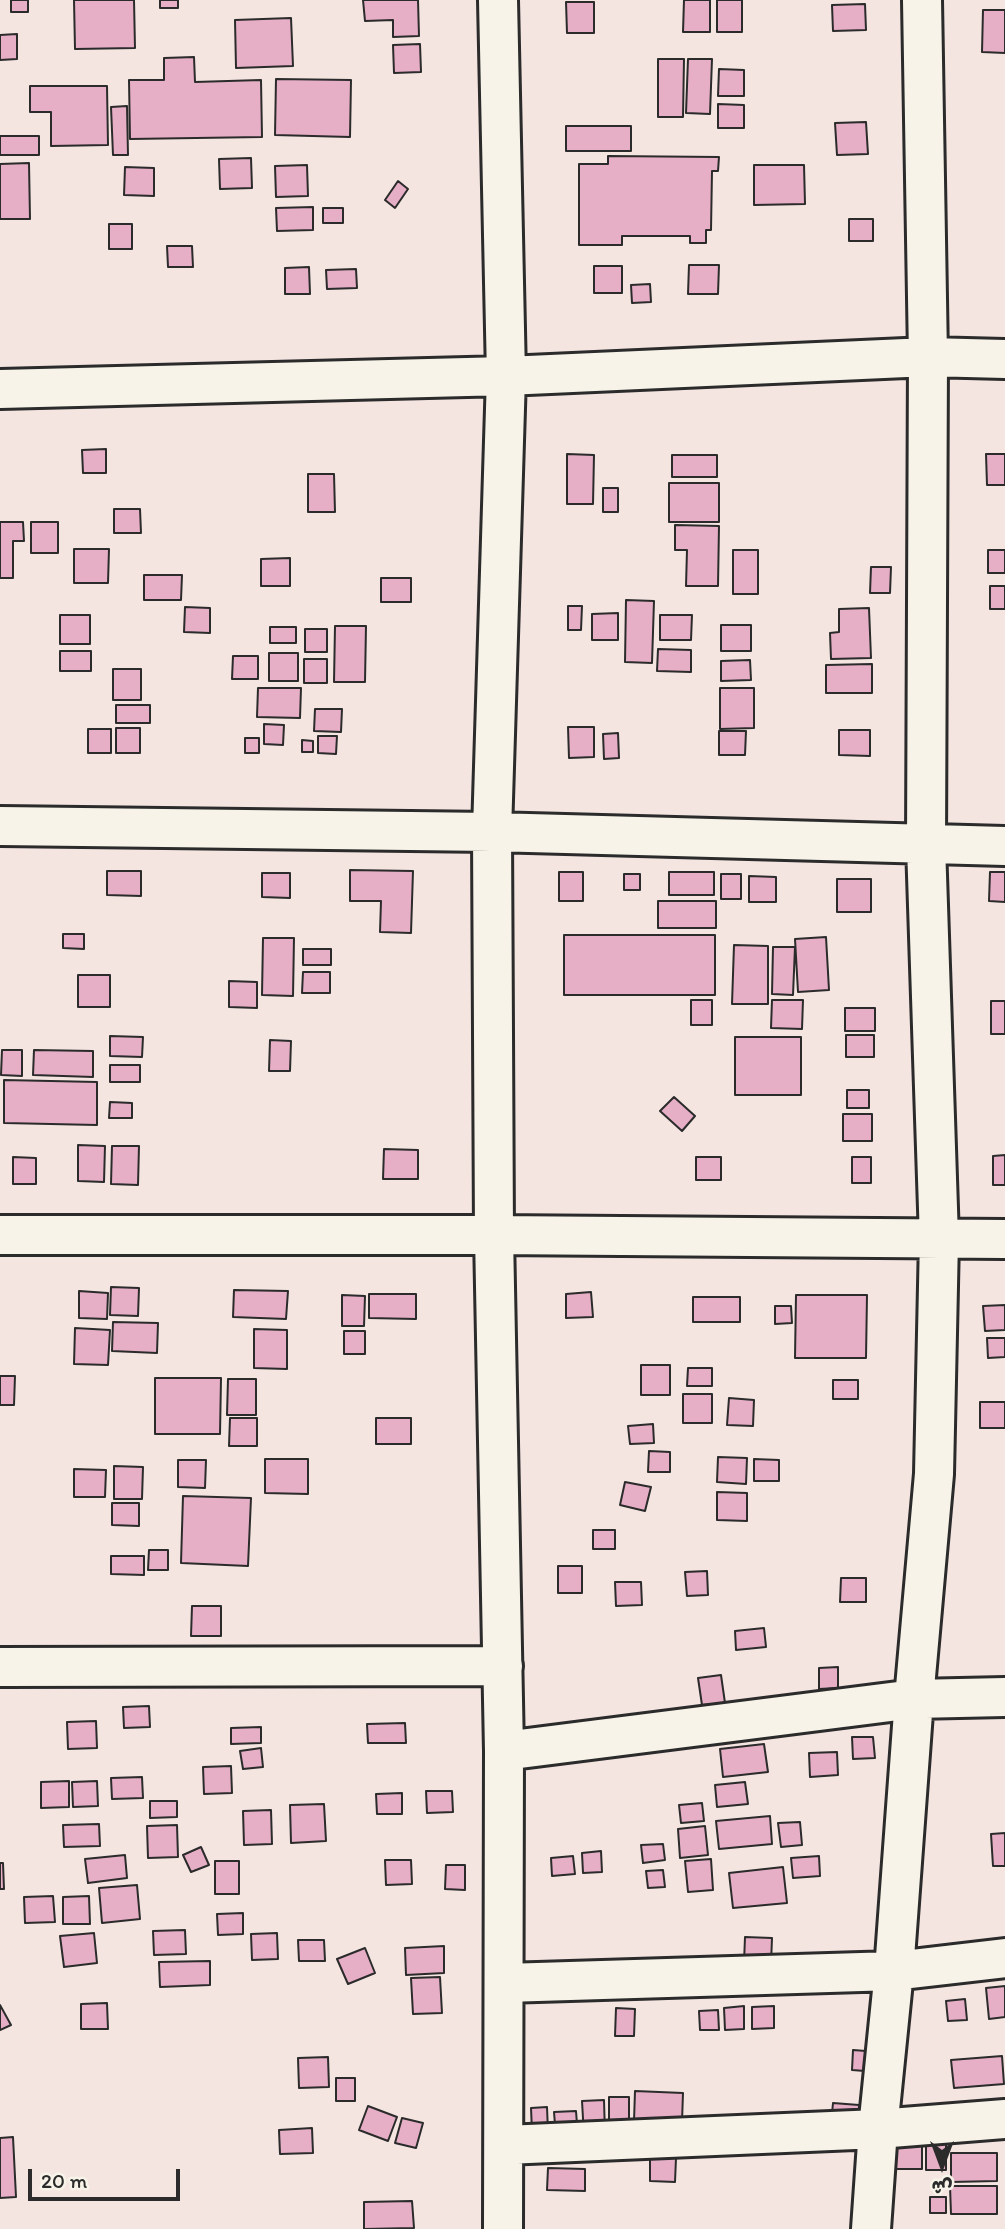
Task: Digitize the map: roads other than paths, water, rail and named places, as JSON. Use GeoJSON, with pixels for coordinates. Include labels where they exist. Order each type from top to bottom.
{"type":"FeatureCollection","features":[{"type":"Feature","properties":{"kind":"street"},"geometry":{"type":"LineString","coordinates":[[498,0],[506,376],[492,832],[494,1235],[504,1751],[503,2229]]}},
{"type":"Feature","properties":{"kind":"street"},"geometry":{"type":"LineString","coordinates":[[871,2229],[934,1474],[939,1239],[926,845],[928,358],[922,0]]}},
{"type":"Feature","properties":{"kind":"street"},"geometry":{"type":"LineString","coordinates":[[0,389],[506,376],[928,358],[1005,359]]}},
{"type":"Feature","properties":{"kind":"street"},"geometry":{"type":"LineString","coordinates":[[0,826],[492,832],[1005,846]]}},
{"type":"Feature","properties":{"kind":"street"},"geometry":{"type":"LineString","coordinates":[[0,1235],[1005,1239]]}},
{"type":"Feature","properties":{"kind":"street"},"geometry":{"type":"LineString","coordinates":[[0,1667],[503,1666]]}},
{"type":"Feature","properties":{"kind":"street"},"geometry":{"type":"LineString","coordinates":[[504,1751],[914,1699],[1005,1697]]}},
{"type":"Feature","properties":{"kind":"street"},"geometry":{"type":"LineString","coordinates":[[505,1983],[894,1971],[1005,1958]]}},
{"type":"Feature","properties":{"kind":"street"},"geometry":{"type":"LineString","coordinates":[[505,2145],[878,2129],[1005,2119]]}}]}
